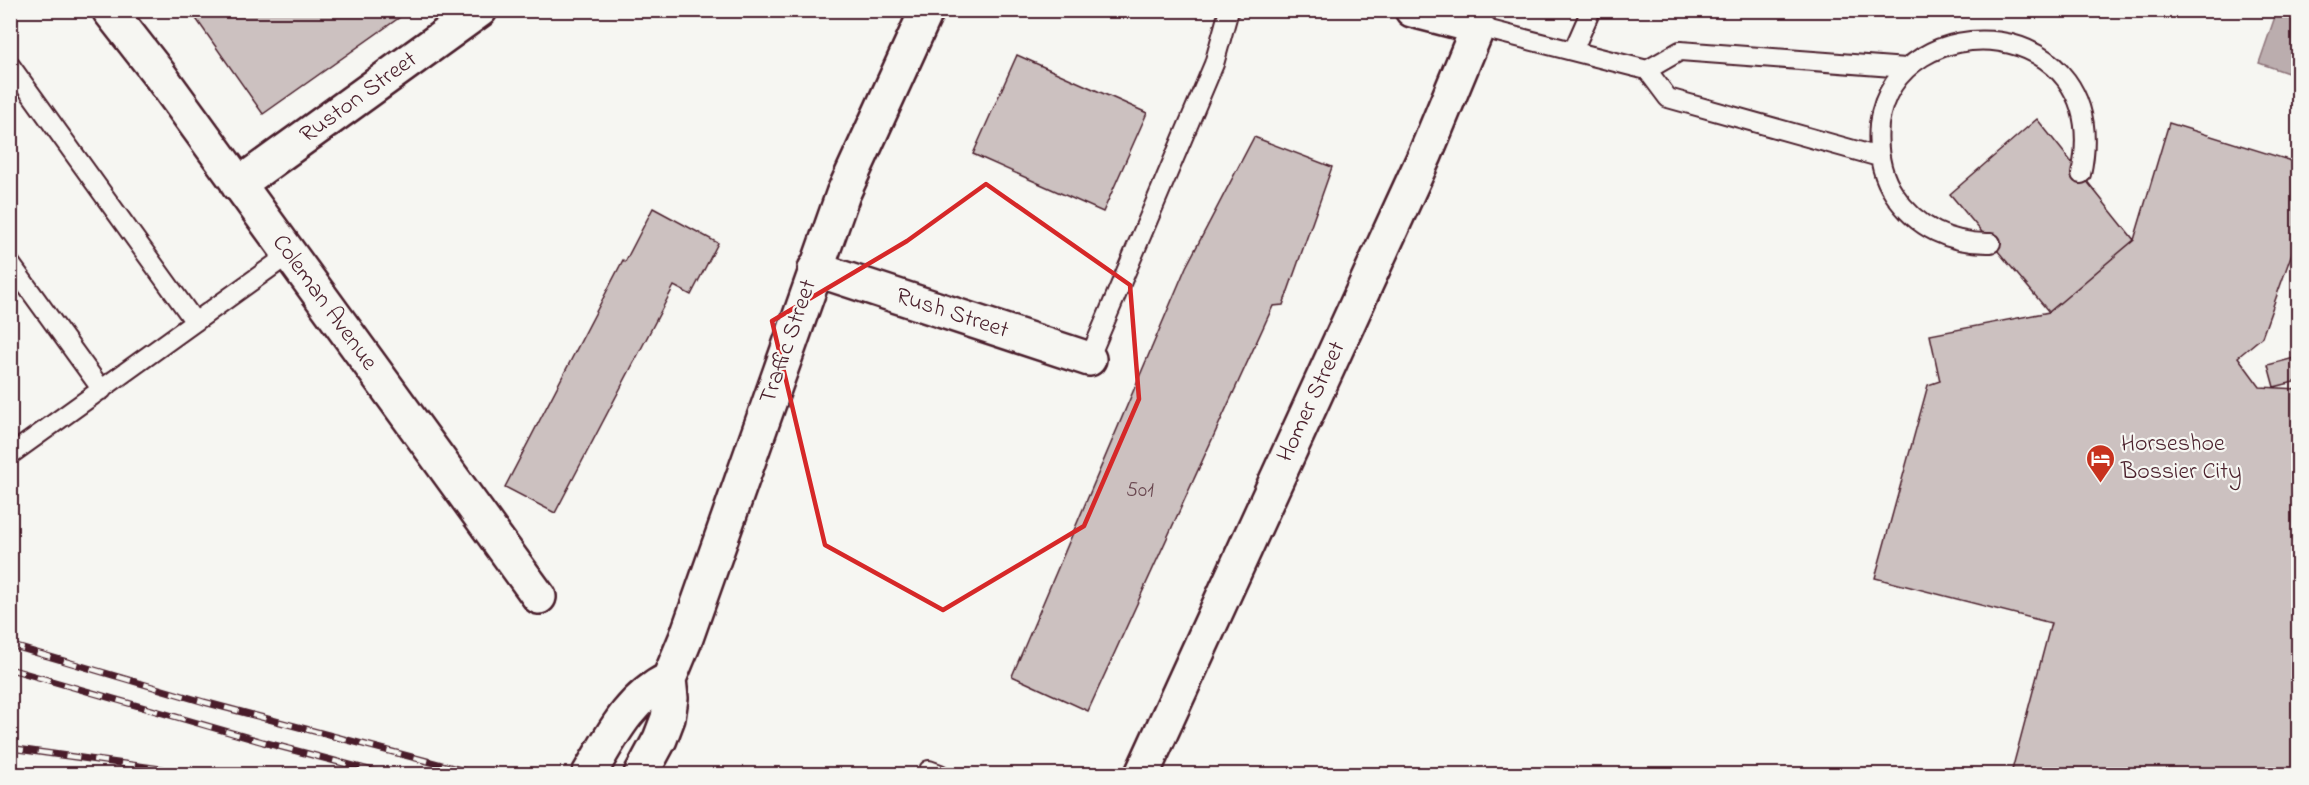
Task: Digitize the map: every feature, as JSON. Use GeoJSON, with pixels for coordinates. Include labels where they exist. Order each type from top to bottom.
{"type":"FeatureCollection","features":[{"type":"Feature","properties":{"kind":"street","name":"Coleman Avenue"},"geometry":{"type":"LineString","coordinates":[[109,10],[159,74],[288,255],[539,597]]}},
{"type":"Feature","properties":{"kind":"street","name":"Ruston Street"},"geometry":{"type":"LineString","coordinates":[[238,185],[480,10]]}},
{"type":"Feature","properties":{"kind":"street","name":"Traffic Street"},"geometry":{"type":"LineString","coordinates":[[641,774],[660,739],[668,718],[671,698],[669,680],[690,627],[843,194],[927,10]]}},
{"type":"Feature","properties":{"kind":"street"},"geometry":{"type":"LineString","coordinates":[[1412,10],[1478,27]]}},
{"type":"Feature","properties":{"kind":"street","name":"Homer Street"},"geometry":{"type":"LineString","coordinates":[[1142,774],[1425,155],[1478,27]]}},
{"type":"Feature","properties":{"kind":"street","name":"Rush Street"},"geometry":{"type":"LineString","coordinates":[[815,269],[1089,358]]}},
{"type":"Feature","properties":{"kind":"street"},"geometry":{"type":"LineString","coordinates":[[589,774],[624,715],[652,688],[669,680]]}},
{"type":"Feature","properties":{"kind":"lane"},"geometry":{"type":"LineString","coordinates":[[1089,358],[1214,64],[1229,10]]}},
{"type":"Feature","properties":{"kind":"lane"},"geometry":{"type":"LineString","coordinates":[[1573,51],[1592,10]]}},
{"type":"Feature","properties":{"kind":"lane"},"geometry":{"type":"LineString","coordinates":[[1478,27],[1647,70],[1668,98],[1879,157]]}},
{"type":"Feature","properties":{"kind":"lane"},"geometry":{"type":"LineString","coordinates":[[1991,243],[1958,241],[1927,228],[1902,206],[1893,192],[1879,157],[1880,116],[1887,97],[1906,68],[1926,51],[1964,36],[2005,37],[2042,54],[2070,83],[2080,102],[2085,122],[2086,142],[2081,174]]}},
{"type":"Feature","properties":{"kind":"lane"},"geometry":{"type":"LineString","coordinates":[[1647,70],[1680,51],[1906,68]]}},
{"type":"Feature","properties":{"kind":"lane"},"geometry":{"type":"LineString","coordinates":[[10,65],[195,322]]}},
{"type":"Feature","properties":{"kind":"lane"},"geometry":{"type":"LineString","coordinates":[[10,455],[288,255]]}},
{"type":"Feature","properties":{"kind":"lane"},"geometry":{"type":"LineString","coordinates":[[10,263],[102,390]]}},
{"type":"Feature","properties":{"kind":"highlighted area"},"geometry":{"type":"Polygon","coordinates":[[[986,184],[1130,285],[1139,399],[1084,526],[943,610],[825,545],[772,321],[907,241],[986,184]]]}},
{"type":"Feature","properties":{"kind":"shaded area"},"geometry":{"type":"Polygon","coordinates":[[[2277,11],[2298,11],[2298,42],[2288,73],[2259,63],[2277,11]]]}},
{"type":"Feature","properties":{"kind":"building"},"geometry":{"type":"Polygon","coordinates":[[[190,10],[410,10],[263,114],[190,10]]]}},
{"type":"Feature","properties":{"kind":"building"},"geometry":{"type":"Polygon","coordinates":[[[1017,55],[1147,113],[1103,212],[973,154],[1017,55]]]}},
{"type":"Feature","properties":{"kind":"building"},"geometry":{"type":"Polygon","coordinates":[[[2037,119],[2134,240],[2049,312],[1950,194],[2037,119]]]}},
{"type":"Feature","properties":{"kind":"building","name":"Horseshoe Bossier City"},"geometry":{"type":"Polygon","coordinates":[[[2169,123],[2298,163],[2298,236],[2262,337],[2238,357],[2260,387],[2298,389],[2298,774],[2011,774],[2051,623],[1875,578],[1928,385],[1940,381],[1930,335],[2049,312],[2134,240],[2169,123]]]}},
{"type":"Feature","properties":{"kind":"building"},"geometry":{"type":"Polygon","coordinates":[[[1254,137],[1332,167],[1283,305],[1273,306],[1088,711],[1012,676],[1186,267],[1254,137]]]}},
{"type":"Feature","properties":{"kind":"building"},"geometry":{"type":"Polygon","coordinates":[[[653,208],[718,243],[691,295],[674,286],[555,513],[505,487],[623,260],[625,262],[653,208]]]}},
{"type":"Feature","properties":{"kind":"building"},"geometry":{"type":"Polygon","coordinates":[[[2298,357],[2298,381],[2274,387],[2268,365],[2298,357]]]}},
{"type":"Feature","properties":{"kind":"railway"},"geometry":{"type":"LineString","coordinates":[[10,645],[204,702],[476,774]]}},
{"type":"Feature","properties":{"kind":"railway"},"geometry":{"type":"LineString","coordinates":[[10,669],[263,742],[384,774]]}},
{"type":"Feature","properties":{"kind":"railway"},"geometry":{"type":"LineString","coordinates":[[10,748],[197,774]]}},
{"type":"Feature","properties":{"kind":"place","name":"Horseshoe Bossier City"},"geometry":{"type":"Point","coordinates":[2100,484]}}]}
